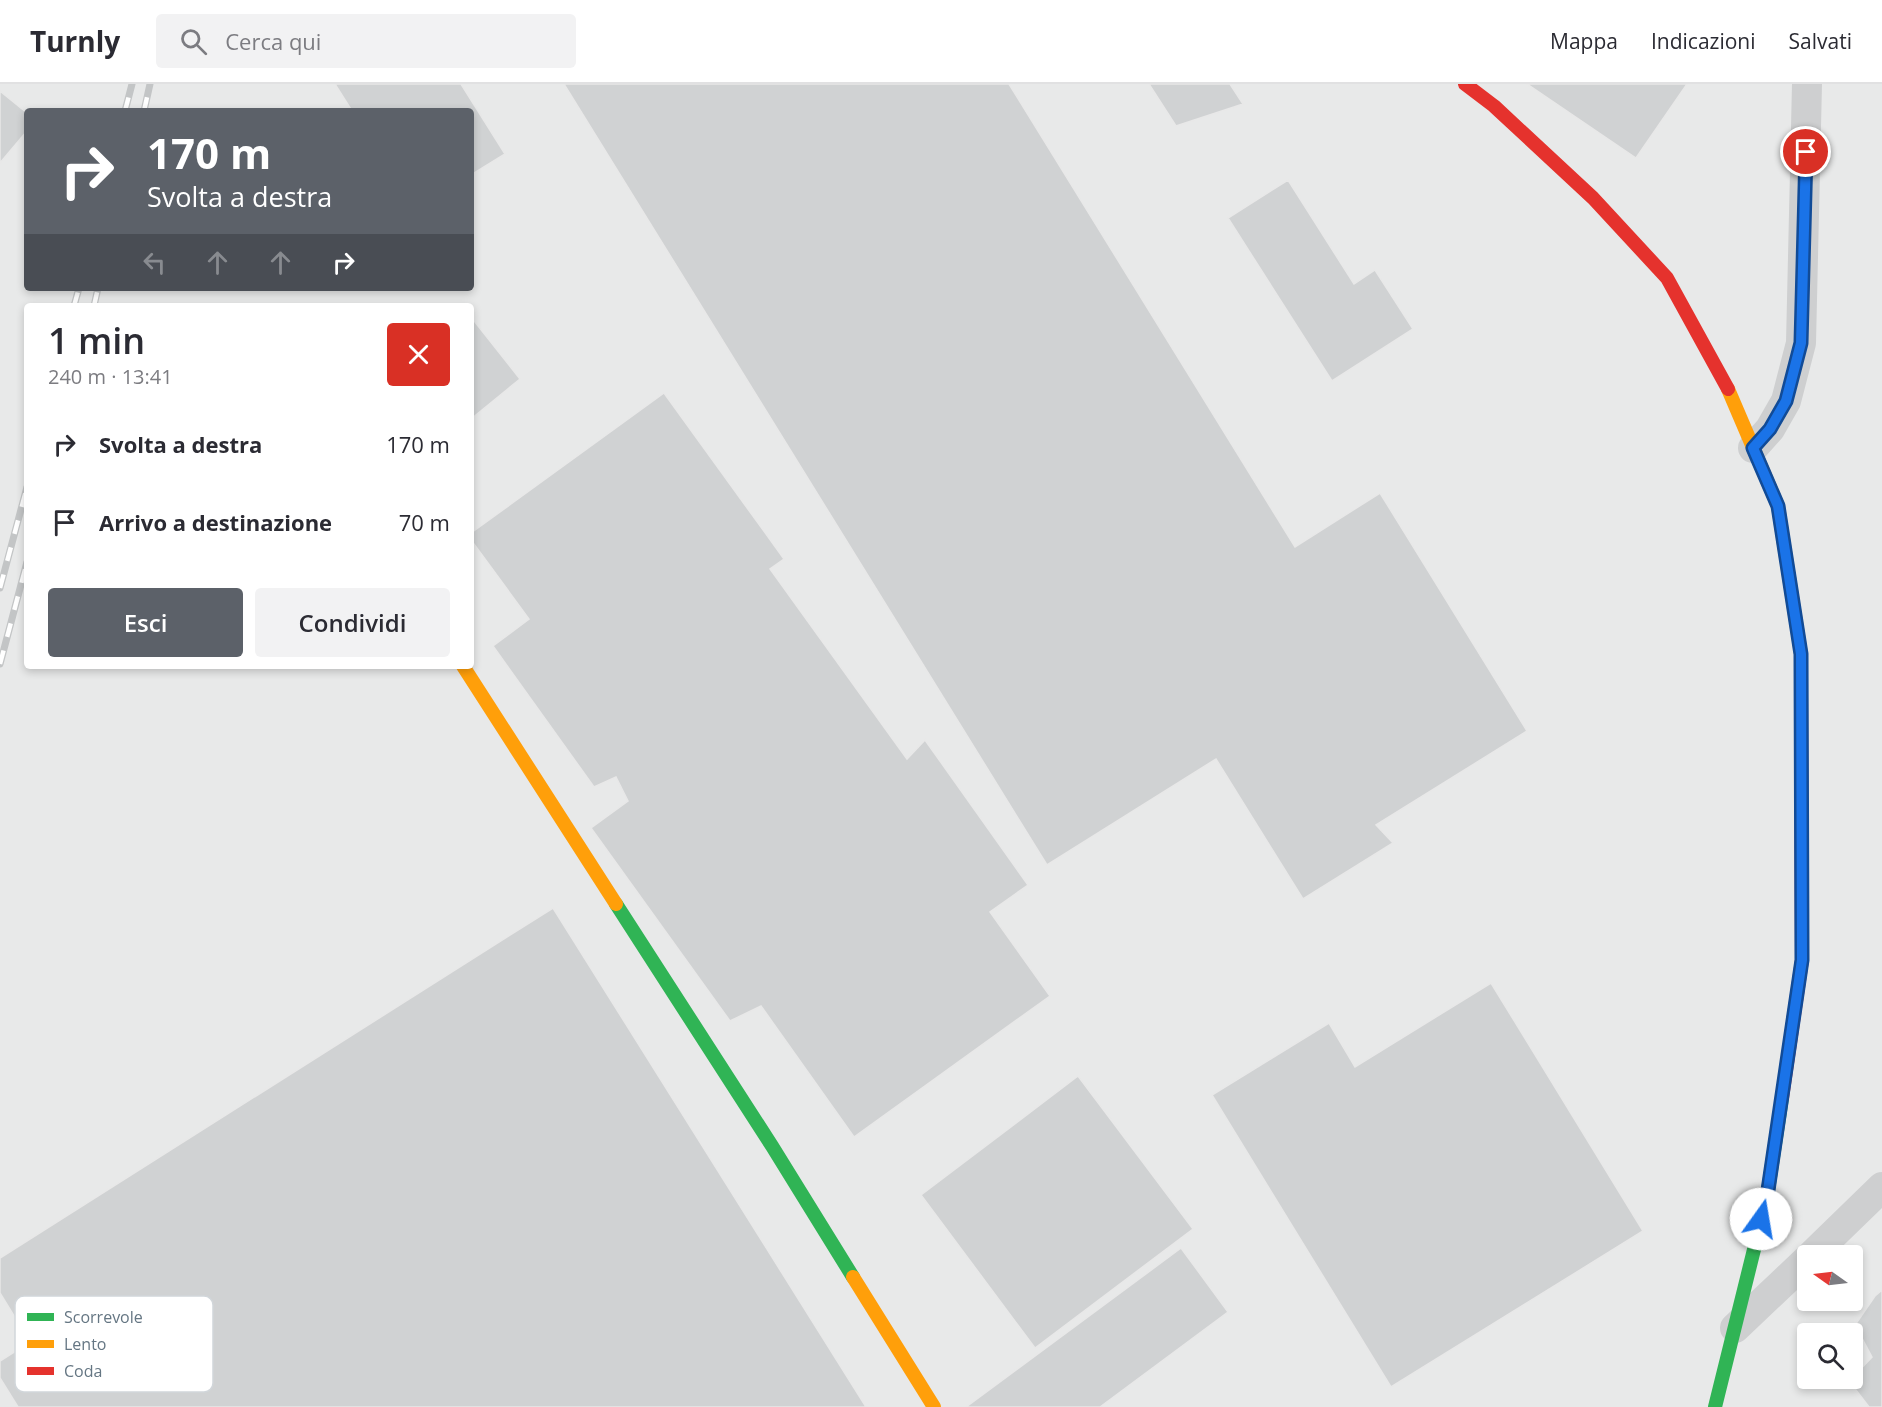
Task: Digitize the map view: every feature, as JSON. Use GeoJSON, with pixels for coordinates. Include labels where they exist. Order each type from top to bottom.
{"type":"FeatureCollection","features":[{"type":"Feature","properties":{"kind":"street"},"geometry":{"type":"LineString","coordinates":[[1465,84],[1494,106],[1593,198],[1668,278],[1723,376],[1778,506],[1801,654],[1802,960],[1767,1197],[1715,1407]]}},
{"type":"Feature","properties":{"kind":"street"},"geometry":{"type":"LineString","coordinates":[[1753,448],[1770,429],[1786,401],[1801,343],[1807,84]]}},
{"type":"Feature","properties":{"kind":"street"},"geometry":{"type":"LineString","coordinates":[[465,669],[772,1146],[934,1407]]}},
{"type":"Feature","properties":{"kind":"street"},"geometry":{"type":"LineString","coordinates":[[1822,1245],[1882,1187]]}},
{"type":"Feature","properties":{"kind":"street"},"geometry":{"type":"LineString","coordinates":[[1735,1328],[1797,1269]]}},
{"type":"Feature","properties":{"kind":"shaded area"},"geometry":{"type":"Polygon","coordinates":[[[0,84],[1882,84],[1882,1407],[0,1407],[0,84]]]}},
{"type":"Feature","properties":{"kind":"building"},"geometry":{"type":"Polygon","coordinates":[[[335,84],[461,84],[505,154],[474,173],[474,108],[350,108],[335,84]]]}},
{"type":"Feature","properties":{"kind":"building"},"geometry":{"type":"Polygon","coordinates":[[[564,84],[1009,84],[1295,547],[1380,493],[1527,731],[1376,825],[1393,843],[1303,899],[1216,759],[1047,865],[564,84]]]}},
{"type":"Feature","properties":{"kind":"building"},"geometry":{"type":"Polygon","coordinates":[[[1149,84],[1230,84],[1243,104],[1176,126],[1149,84]]]}},
{"type":"Feature","properties":{"kind":"building"},"geometry":{"type":"Polygon","coordinates":[[[1527,84],[1687,84],[1636,158],[1527,84]]]}},
{"type":"Feature","properties":{"kind":"building"},"geometry":{"type":"Polygon","coordinates":[[[0,91],[24,111],[24,135],[0,163],[0,91]]]}},
{"type":"Feature","properties":{"kind":"building"},"geometry":{"type":"Polygon","coordinates":[[[1288,180],[1354,284],[1375,270],[1413,329],[1332,381],[1228,218],[1288,180]]]}},
{"type":"Feature","properties":{"kind":"building"},"geometry":{"type":"Polygon","coordinates":[[[474,321],[520,379],[474,417],[474,321]]]}},
{"type":"Feature","properties":{"kind":"building"},"geometry":{"type":"Polygon","coordinates":[[[664,393],[784,559],[770,569],[907,759],[925,740],[1028,885],[990,912],[1050,996],[854,1137],[761,1006],[730,1021],[591,828],[628,801],[616,777],[594,787],[493,646],[529,619],[474,544],[474,531],[664,393]]]}},
{"type":"Feature","properties":{"kind":"building"},"geometry":{"type":"Polygon","coordinates":[[[553,908],[866,1407],[18,1407],[0,1378],[0,1361],[15,1352],[15,1392],[213,1392],[213,1296],[15,1296],[15,1318],[0,1293],[0,1258],[553,908]]]}},
{"type":"Feature","properties":{"kind":"building"},"geometry":{"type":"Polygon","coordinates":[[[1491,983],[1643,1231],[1391,1387],[1212,1095],[1329,1023],[1355,1067],[1491,983]]]}},
{"type":"Feature","properties":{"kind":"building"},"geometry":{"type":"Polygon","coordinates":[[[1078,1076],[1193,1229],[1035,1348],[921,1195],[1078,1076]]]}},
{"type":"Feature","properties":{"kind":"building"},"geometry":{"type":"Polygon","coordinates":[[[1181,1248],[1228,1312],[1100,1407],[966,1407],[1181,1248]]]}},
{"type":"Feature","properties":{"kind":"building"},"geometry":{"type":"Polygon","coordinates":[[[1882,1290],[1882,1407],[1869,1407],[1855,1389],[1863,1389],[1863,1366],[1872,1357],[1863,1340],[1863,1323],[1856,1323],[1875,1296],[1882,1290]]]}},
{"type":"Feature","properties":{"kind":"railway"},"geometry":{"type":"LineString","coordinates":[[126,108],[132,84]]}},
{"type":"Feature","properties":{"kind":"railway"},"geometry":{"type":"LineString","coordinates":[[145,108],[150,84]]}},
{"type":"Feature","properties":{"kind":"railway"},"geometry":{"type":"LineString","coordinates":[[75,303],[78,291]]}},
{"type":"Feature","properties":{"kind":"railway"},"geometry":{"type":"LineString","coordinates":[[95,303],[97,291]]}},
{"type":"Feature","properties":{"kind":"railway"},"geometry":{"type":"LineString","coordinates":[[0,588],[24,498]]}},
{"type":"Feature","properties":{"kind":"railway"},"geometry":{"type":"LineString","coordinates":[[0,664],[24,573]]}},
{"type":"Feature","properties":{"kind":"traffic: fast"},"geometry":{"type":"LineString","coordinates":[[616,904],[772,1146],[853,1277]]}},
{"type":"Feature","properties":{"kind":"traffic: fast"},"geometry":{"type":"LineString","coordinates":[[1715,1407],[1767,1197],[1782,1098]]}},
{"type":"Feature","properties":{"kind":"traffic: slow"},"geometry":{"type":"LineString","coordinates":[[1728,389],[1778,506],[1801,654],[1801,695]]}},
{"type":"Feature","properties":{"kind":"traffic: slow"},"geometry":{"type":"LineString","coordinates":[[465,669],[616,904]]}},
{"type":"Feature","properties":{"kind":"traffic: slow"},"geometry":{"type":"LineString","coordinates":[[853,1277],[934,1407]]}},
{"type":"Feature","properties":{"kind":"traffic: jam"},"geometry":{"type":"LineString","coordinates":[[1465,84],[1494,106],[1593,198],[1667,278],[1728,389]]}},
{"type":"Feature","properties":{"kind":"traffic: jam"},"geometry":{"type":"LineString","coordinates":[[1782,1098],[1802,960],[1801,695]]}},
{"type":"Feature","properties":{"kind":"route"},"geometry":{"type":"LineString","coordinates":[[1761,1219],[1767,1197],[1802,960],[1801,654],[1778,506],[1753,448],[1770,429],[1786,401],[1801,343],[1806,152]]}}]}
